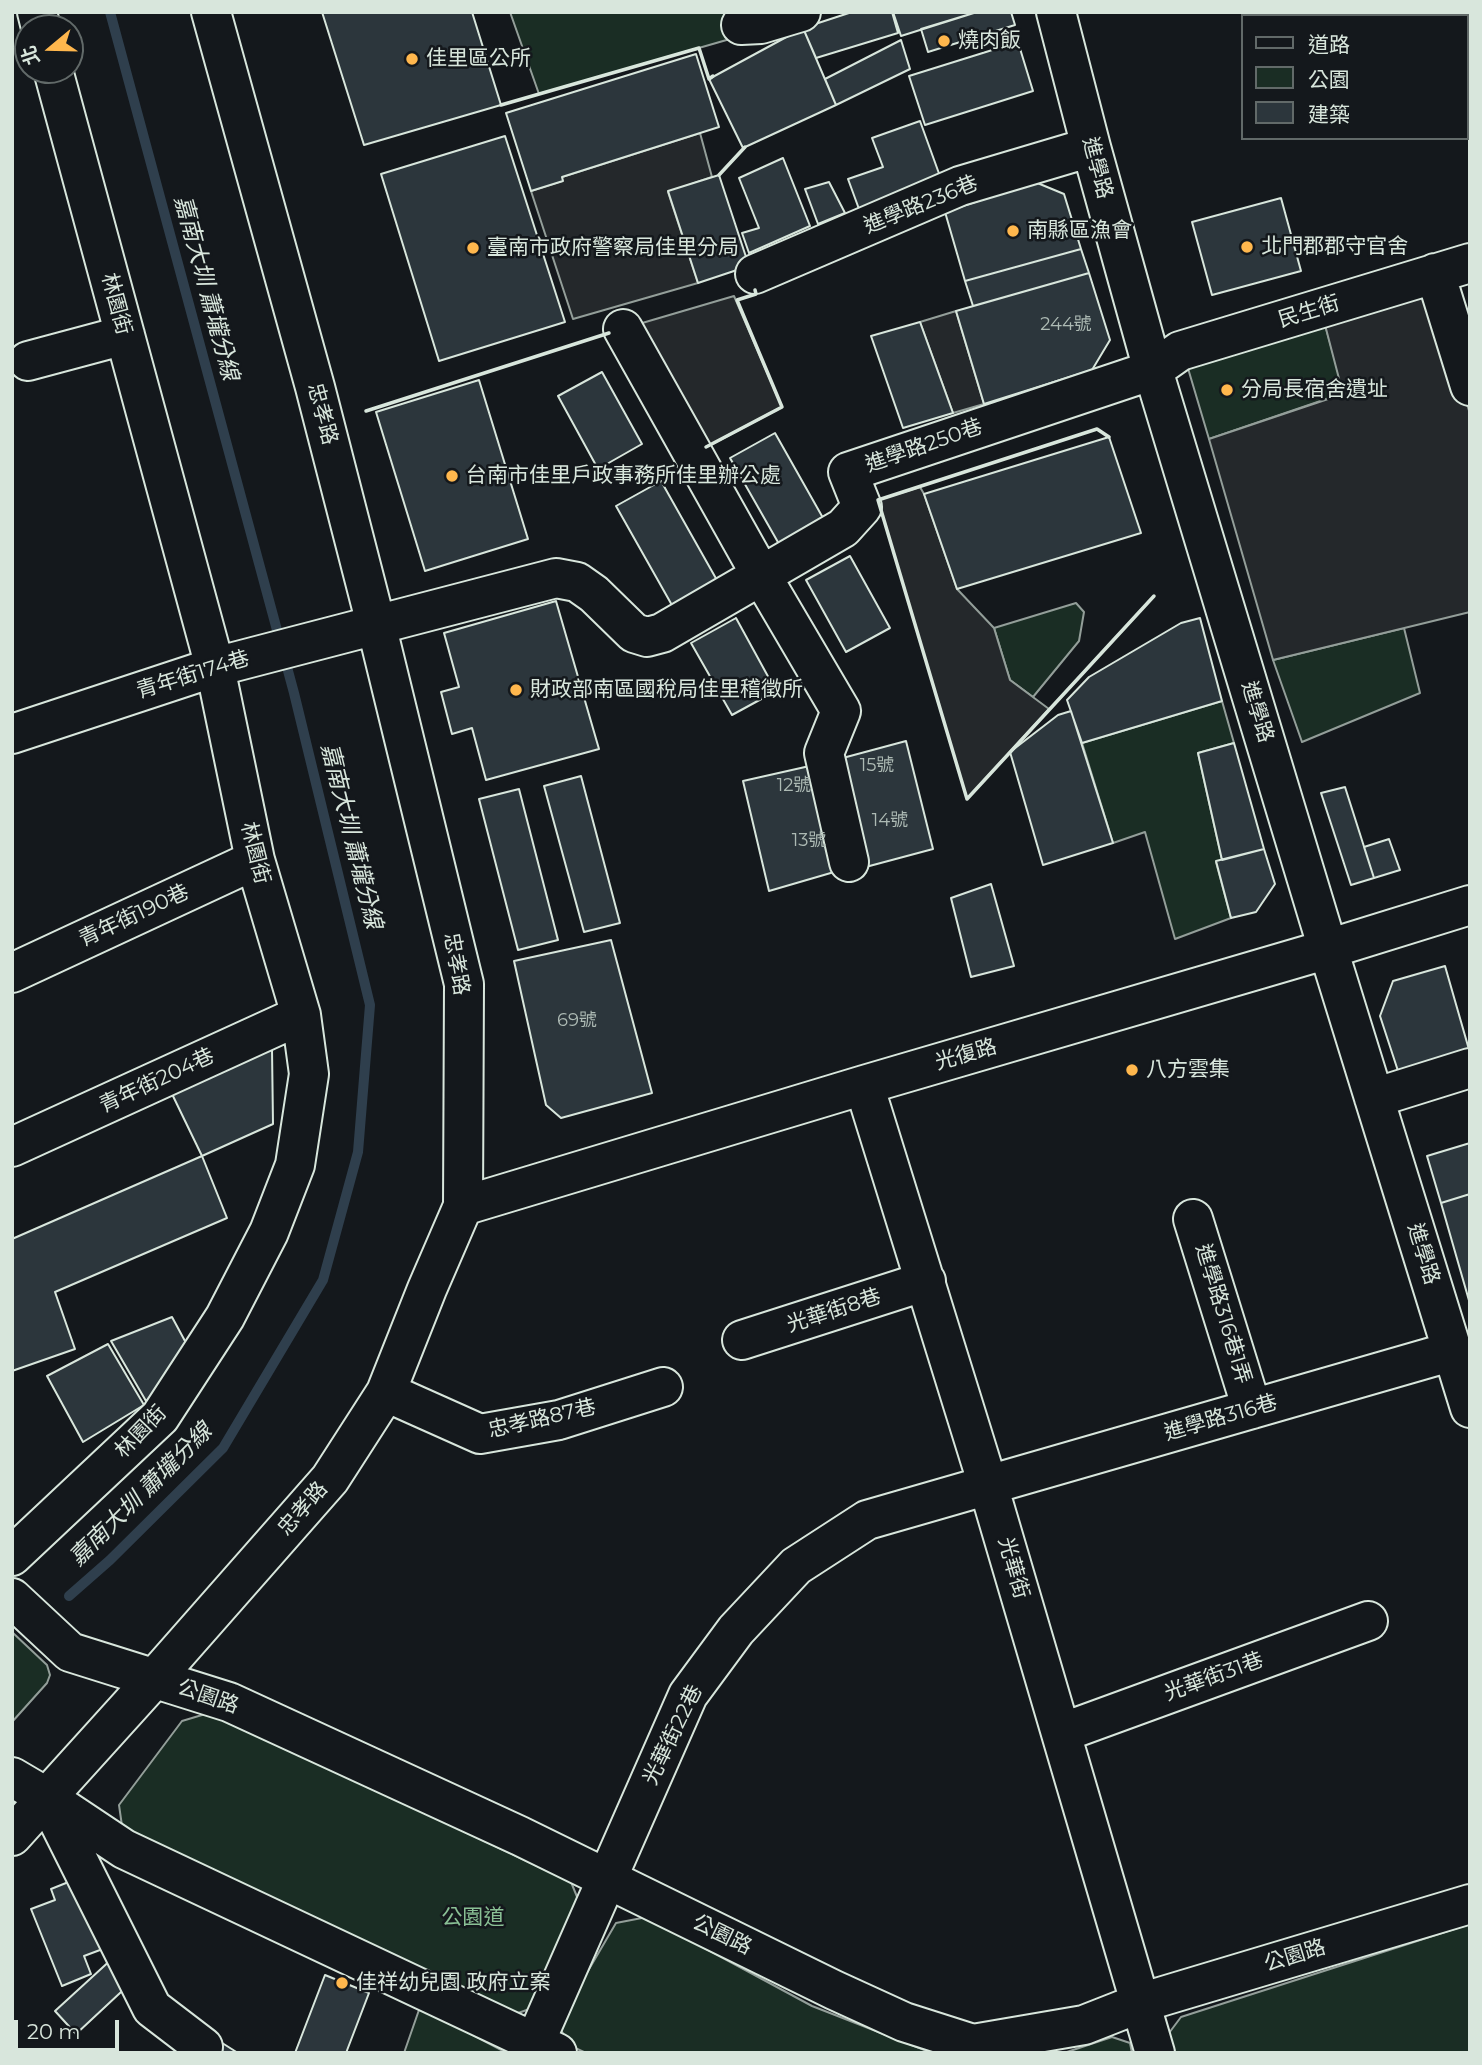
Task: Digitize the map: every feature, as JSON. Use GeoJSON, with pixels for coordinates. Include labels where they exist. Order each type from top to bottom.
{"type":"FeatureCollection","features":[{"type":"Feature","properties":{"kind":"street","name":"忠孝路"},"geometry":{"type":"LineString","coordinates":[[12,1836],[330,1479],[386,1392],[463,1206],[464,984],[315,387],[211,12]]}},
{"type":"Feature","properties":{"kind":"street"},"geometry":{"type":"LineString","coordinates":[[741,25],[761,24],[801,12]]}},
{"type":"Feature","properties":{"kind":"street","name":"進學路"},"geometry":{"type":"LineString","coordinates":[[1056,12],[1153,370],[1470,1408]]}},
{"type":"Feature","properties":{"kind":"street","name":"林園街"},"geometry":{"type":"LineString","coordinates":[[12,1556],[160,1417],[225,1317],[269,1232],[295,1165],[309,1074],[301,1015],[255,860],[215,667],[56,84]]}},
{"type":"Feature","properties":{"kind":"street","name":"進學路236巷"},"geometry":{"type":"LineString","coordinates":[[755,274],[960,186],[1091,147]]}},
{"type":"Feature","properties":{"kind":"street"},"geometry":{"type":"LineString","coordinates":[[1452,268],[1470,386]]}},
{"type":"Feature","properties":{"kind":"street","name":"民生街"},"geometry":{"type":"LineString","coordinates":[[1153,370],[1180,351],[1452,268]]}},
{"type":"Feature","properties":{"kind":"street"},"geometry":{"type":"LineString","coordinates":[[623,329],[841,711],[824,753],[849,862]]}},
{"type":"Feature","properties":{"kind":"street"},"geometry":{"type":"LineString","coordinates":[[28,361],[125,335]]}},
{"type":"Feature","properties":{"kind":"street","name":"進學路250巷"},"geometry":{"type":"LineString","coordinates":[[376,624],[556,578],[577,582],[594,593],[634,633],[647,637],[662,633],[843,528],[862,507],[848,472],[1153,370]]}},
{"type":"Feature","properties":{"kind":"street","name":"青年街174巷"},"geometry":{"type":"LineString","coordinates":[[12,734],[215,667],[376,624]]}},
{"type":"Feature","properties":{"kind":"street","name":"青年街190巷"},"geometry":{"type":"LineString","coordinates":[[12,973],[255,860]]}},
{"type":"Feature","properties":{"kind":"street","name":"光復路"},"geometry":{"type":"LineString","coordinates":[[463,1206],[1470,905]]}},
{"type":"Feature","properties":{"kind":"street","name":"青年街204巷"},"geometry":{"type":"LineString","coordinates":[[12,1147],[301,1015]]}},
{"type":"Feature","properties":{"kind":"street"},"geometry":{"type":"LineString","coordinates":[[1374,1098],[1470,1068]]}},
{"type":"Feature","properties":{"kind":"street","name":"光華街"},"geometry":{"type":"LineString","coordinates":[[864,1085],[988,1485],[1155,2053]]}},
{"type":"Feature","properties":{"kind":"street","name":"進學路316巷1弄"},"geometry":{"type":"LineString","coordinates":[[1194,1219],[1252,1409]]}},
{"type":"Feature","properties":{"kind":"street","name":"光華街8巷"},"geometry":{"type":"LineString","coordinates":[[742,1340],[926,1281]]}},
{"type":"Feature","properties":{"kind":"street","name":"進學路316巷"},"geometry":{"type":"LineString","coordinates":[[988,1485],[1453,1351]]}},
{"type":"Feature","properties":{"kind":"street","name":"忠孝路87巷"},"geometry":{"type":"LineString","coordinates":[[386,1392],[480,1434],[559,1420],[663,1387]]}},
{"type":"Feature","properties":{"kind":"street","name":"光華街22巷"},"geometry":{"type":"LineString","coordinates":[[546,2048],[607,1879],[688,1695],[736,1630],[796,1566],[867,1520],[988,1485]]}},
{"type":"Feature","properties":{"kind":"street","name":"公園路"},"geometry":{"type":"LineString","coordinates":[[12,1598],[70,1652],[229,1702],[520,1836],[834,1990],[904,2022],[973,2045],[1084,2025],[1140,2003],[1470,1904]]}},
{"type":"Feature","properties":{"kind":"street","name":"光華街31巷"},"geometry":{"type":"LineString","coordinates":[[1061,1733],[1368,1621]]}},
{"type":"Feature","properties":{"kind":"street"},"geometry":{"type":"LineString","coordinates":[[12,1777],[124,1849],[546,2048]]}},
{"type":"Feature","properties":{"kind":"street"},"geometry":{"type":"LineString","coordinates":[[46,1797],[152,2008],[203,2047]]}},
{"type":"Feature","properties":{"kind":"green space"},"geometry":{"type":"Polygon","coordinates":[[[510,12],[743,12],[737,37],[539,94],[510,12]]]}},
{"type":"Feature","properties":{"kind":"green space"},"geometry":{"type":"Polygon","coordinates":[[[1324,321],[1344,393],[1209,439],[1187,365],[1324,321]]]}},
{"type":"Feature","properties":{"kind":"green space"},"geometry":{"type":"Polygon","coordinates":[[[1076,603],[1084,612],[1079,641],[1033,697],[1010,680],[994,628],[1076,603]]]}},
{"type":"Feature","properties":{"kind":"green space"},"geometry":{"type":"Polygon","coordinates":[[[1404,628],[1420,693],[1302,742],[1273,660],[1404,628]]]}},
{"type":"Feature","properties":{"kind":"green space"},"geometry":{"type":"Polygon","coordinates":[[[1222,701],[1234,743],[1198,753],[1222,860],[1216,862],[1231,918],[1175,939],[1145,832],[1113,843],[1082,743],[1222,701]]]}},
{"type":"Feature","properties":{"kind":"green space"},"geometry":{"type":"Polygon","coordinates":[[[12,1632],[47,1665],[50,1675],[47,1683],[12,1722],[12,1632]]]}},
{"type":"Feature","properties":{"kind":"green space","name":"公園道"},"geometry":{"type":"Polygon","coordinates":[[[212,1712],[571,1882],[582,1909],[535,2007],[507,2017],[123,1833],[119,1805],[182,1721],[212,1712]]]}},
{"type":"Feature","properties":{"kind":"green space"},"geometry":{"type":"Polygon","coordinates":[[[647,1917],[812,2006],[932,2053],[586,2053],[571,2046],[557,2024],[616,1923],[647,1917]]]}},
{"type":"Feature","properties":{"kind":"green space"},"geometry":{"type":"Polygon","coordinates":[[[1470,1924],[1470,2053],[1171,2053],[1166,2037],[1181,2017],[1470,1924]]]}},
{"type":"Feature","properties":{"kind":"green space"},"geometry":{"type":"Polygon","coordinates":[[[420,2007],[507,2053],[404,2053],[420,2007]]]}},
{"type":"Feature","properties":{"kind":"green space"},"geometry":{"type":"Polygon","coordinates":[[[1112,2037],[1130,2043],[1132,2053],[1064,2053],[1112,2037]]]}},
{"type":"Feature","properties":{"kind":"shaded area"},"geometry":{"type":"Polygon","coordinates":[[[700,133],[712,177],[668,192],[698,283],[573,319],[531,191],[562,181],[562,177],[700,133]]]}},
{"type":"Feature","properties":{"kind":"shaded area"},"geometry":{"type":"Polygon","coordinates":[[[1432,287],[1470,414],[1470,612],[1273,660],[1209,439],[1343,394],[1324,321],[1432,287]]]}},
{"type":"Feature","properties":{"kind":"shaded area"},"geometry":{"type":"Polygon","coordinates":[[[734,296],[782,407],[705,448],[632,326],[734,296]]]}},
{"type":"Feature","properties":{"kind":"shaded area"},"geometry":{"type":"Polygon","coordinates":[[[956,311],[984,404],[953,413],[920,322],[956,311]]]}},
{"type":"Feature","properties":{"kind":"shaded area"},"geometry":{"type":"Polygon","coordinates":[[[920,487],[957,589],[994,628],[1010,680],[1049,709],[967,799],[878,500],[920,487]]]}},
{"type":"Feature","properties":{"kind":"building","name":"佳里區公所"},"geometry":{"type":"Polygon","coordinates":[[[322,12],[472,12],[501,105],[364,145],[322,12]]]}},
{"type":"Feature","properties":{"kind":"building"},"geometry":{"type":"Polygon","coordinates":[[[852,12],[892,12],[898,33],[816,58],[803,28],[852,12]]]}},
{"type":"Feature","properties":{"kind":"building"},"geometry":{"type":"Polygon","coordinates":[[[893,12],[977,12],[901,36],[893,12]]]}},
{"type":"Feature","properties":{"kind":"building","name":"燒肉飯"},"geometry":{"type":"Polygon","coordinates":[[[977,12],[1011,12],[1015,25],[928,52],[921,29],[977,12]]]}},
{"type":"Feature","properties":{"kind":"building"},"geometry":{"type":"Polygon","coordinates":[[[1470,12],[1470,116],[1468,14],[1436,14],[1470,12]]]}},
{"type":"Feature","properties":{"kind":"building"},"geometry":{"type":"Polygon","coordinates":[[[803,28],[836,105],[743,148],[709,79],[803,28]]]}},
{"type":"Feature","properties":{"kind":"building"},"geometry":{"type":"Polygon","coordinates":[[[901,40],[910,69],[836,105],[825,79],[901,40]]]}},
{"type":"Feature","properties":{"kind":"building"},"geometry":{"type":"Polygon","coordinates":[[[1018,42],[1033,91],[925,125],[909,76],[1018,42]]]}},
{"type":"Feature","properties":{"kind":"building"},"geometry":{"type":"Polygon","coordinates":[[[696,54],[719,127],[562,177],[563,181],[531,191],[506,113],[696,54]]]}},
{"type":"Feature","properties":{"kind":"building"},"geometry":{"type":"Polygon","coordinates":[[[920,121],[941,179],[859,209],[848,179],[883,167],[872,138],[920,121]]]}},
{"type":"Feature","properties":{"kind":"building","name":"臺南市政府警察局佳里分局"},"geometry":{"type":"Polygon","coordinates":[[[505,136],[565,322],[439,361],[381,174],[505,136]]]}},
{"type":"Feature","properties":{"kind":"building"},"geometry":{"type":"Polygon","coordinates":[[[783,158],[810,226],[749,253],[742,233],[759,228],[739,178],[783,158]]]}},
{"type":"Feature","properties":{"kind":"building"},"geometry":{"type":"Polygon","coordinates":[[[719,175],[749,266],[698,283],[668,191],[719,175]]]}},
{"type":"Feature","properties":{"kind":"building"},"geometry":{"type":"Polygon","coordinates":[[[829,182],[845,213],[818,224],[805,189],[829,182]]]}},
{"type":"Feature","properties":{"kind":"building","name":"南縣區漁會"},"geometry":{"type":"Polygon","coordinates":[[[1035,182],[1064,194],[1081,249],[965,281],[945,212],[1035,182]]]}},
{"type":"Feature","properties":{"kind":"building","name":"北門郡郡守官舍"},"geometry":{"type":"Polygon","coordinates":[[[1281,198],[1301,271],[1212,295],[1192,222],[1281,198]]]}},
{"type":"Feature","properties":{"kind":"building"},"geometry":{"type":"Polygon","coordinates":[[[1081,249],[1089,273],[973,306],[965,281],[1081,249]]]}},
{"type":"Feature","properties":{"kind":"building"},"geometry":{"type":"Polygon","coordinates":[[[1089,273],[1110,340],[1092,370],[984,404],[956,311],[1089,273]]]}},
{"type":"Feature","properties":{"kind":"building"},"geometry":{"type":"Polygon","coordinates":[[[920,322],[953,413],[903,428],[871,336],[920,322]]]}},
{"type":"Feature","properties":{"kind":"building"},"geometry":{"type":"Polygon","coordinates":[[[602,372],[642,444],[598,469],[558,396],[602,372]]]}},
{"type":"Feature","properties":{"kind":"building","name":"台南市佳里戶政事務所佳里辦公處"},"geometry":{"type":"Polygon","coordinates":[[[479,380],[528,539],[425,571],[376,412],[479,380]]]}},
{"type":"Feature","properties":{"kind":"building"},"geometry":{"type":"Polygon","coordinates":[[[775,433],[827,525],[783,551],[730,458],[775,433]]]}},
{"type":"Feature","properties":{"kind":"building"},"geometry":{"type":"Polygon","coordinates":[[[1109,437],[1141,533],[957,589],[924,494],[1109,437]]]}},
{"type":"Feature","properties":{"kind":"building"},"geometry":{"type":"Polygon","coordinates":[[[661,481],[718,582],[673,607],[616,506],[661,481]]]}},
{"type":"Feature","properties":{"kind":"building"},"geometry":{"type":"Polygon","coordinates":[[[850,556],[890,628],[846,652],[806,580],[850,556]]]}},
{"type":"Feature","properties":{"kind":"building","name":"財政部南區國稅局佳里稽徵所"},"geometry":{"type":"Polygon","coordinates":[[[556,601],[599,749],[486,780],[472,728],[452,734],[441,692],[459,687],[444,633],[556,601]]]}},
{"type":"Feature","properties":{"kind":"building"},"geometry":{"type":"Polygon","coordinates":[[[736,618],[776,691],[732,715],[691,643],[736,618]]]}},
{"type":"Feature","properties":{"kind":"building"},"geometry":{"type":"Polygon","coordinates":[[[1200,618],[1222,701],[1082,743],[1067,700],[1089,677],[1181,623],[1200,618]]]}},
{"type":"Feature","properties":{"kind":"building"},"geometry":{"type":"Polygon","coordinates":[[[1071,711],[1113,843],[1043,865],[1010,752],[1058,715],[1071,711]]]}},
{"type":"Feature","properties":{"kind":"building"},"geometry":{"type":"Polygon","coordinates":[[[906,741],[933,849],[862,868],[839,759],[906,741]]]}},
{"type":"Feature","properties":{"kind":"building"},"geometry":{"type":"Polygon","coordinates":[[[1234,743],[1264,849],[1222,860],[1198,753],[1234,743]]]}},
{"type":"Feature","properties":{"kind":"building"},"geometry":{"type":"Polygon","coordinates":[[[814,765],[841,870],[769,891],[743,781],[814,765]]]}},
{"type":"Feature","properties":{"kind":"building"},"geometry":{"type":"Polygon","coordinates":[[[581,776],[620,923],[584,932],[544,786],[581,776]]]}},
{"type":"Feature","properties":{"kind":"building"},"geometry":{"type":"Polygon","coordinates":[[[1345,787],[1374,878],[1351,885],[1321,793],[1345,787]]]}},
{"type":"Feature","properties":{"kind":"building"},"geometry":{"type":"Polygon","coordinates":[[[519,789],[558,940],[518,950],[479,799],[519,789]]]}},
{"type":"Feature","properties":{"kind":"building"},"geometry":{"type":"Polygon","coordinates":[[[1389,839],[1400,870],[1374,878],[1364,847],[1389,839]]]}},
{"type":"Feature","properties":{"kind":"building"},"geometry":{"type":"Polygon","coordinates":[[[1264,849],[1275,884],[1256,912],[1231,918],[1216,861],[1264,849]]]}},
{"type":"Feature","properties":{"kind":"building"},"geometry":{"type":"Polygon","coordinates":[[[991,884],[1014,966],[971,977],[951,898],[991,884]]]}},
{"type":"Feature","properties":{"kind":"building"},"geometry":{"type":"Polygon","coordinates":[[[611,940],[652,1093],[561,1118],[546,1105],[514,961],[611,940]]]}},
{"type":"Feature","properties":{"kind":"building"},"geometry":{"type":"Polygon","coordinates":[[[1445,966],[1470,1053],[1399,1074],[1380,1016],[1393,981],[1445,966]]]}},
{"type":"Feature","properties":{"kind":"building"},"geometry":{"type":"Polygon","coordinates":[[[272,1049],[273,1124],[202,1156],[172,1094],[272,1049]]]}},
{"type":"Feature","properties":{"kind":"building"},"geometry":{"type":"Polygon","coordinates":[[[1470,1143],[1470,1194],[1441,1203],[1427,1156],[1470,1143]]]}},
{"type":"Feature","properties":{"kind":"building"},"geometry":{"type":"Polygon","coordinates":[[[202,1156],[227,1218],[55,1292],[75,1349],[12,1371],[12,1239],[202,1156]]]}},
{"type":"Feature","properties":{"kind":"building"},"geometry":{"type":"Polygon","coordinates":[[[1470,1194],[1470,1304],[1441,1203],[1470,1194]]]}},
{"type":"Feature","properties":{"kind":"building"},"geometry":{"type":"Polygon","coordinates":[[[172,1317],[192,1354],[172,1382],[146,1401],[111,1341],[172,1317]]]}},
{"type":"Feature","properties":{"kind":"building"},"geometry":{"type":"Polygon","coordinates":[[[108,1344],[144,1405],[83,1442],[47,1376],[108,1344]]]}},
{"type":"Feature","properties":{"kind":"building"},"geometry":{"type":"Polygon","coordinates":[[[81,1877],[108,1947],[84,1956],[91,1974],[62,1986],[31,1909],[55,1900],[51,1889],[81,1877]]]}},
{"type":"Feature","properties":{"kind":"building"},"geometry":{"type":"Polygon","coordinates":[[[114,1957],[135,1979],[76,2034],[55,2011],[114,1957]]]}},
{"type":"Feature","properties":{"kind":"building"},"geometry":{"type":"Polygon","coordinates":[[[325,1975],[369,1993],[346,2053],[295,2053],[325,1975]]]}},
{"type":"Feature","properties":{"kind":"building"},"geometry":{"type":"Polygon","coordinates":[[[219,2041],[238,2053],[212,2053],[219,2041]]]}},
{"type":"Feature","properties":{"kind":"waterway","name":"嘉南大圳 蕭壠分線"},"geometry":{"type":"LineString","coordinates":[[69,1596],[110,1560],[223,1448],[323,1280],[358,1152],[370,1005],[294,693],[110,12]]}},
{"type":"Feature","properties":{"kind":"wall"},"geometry":{"type":"LineString","coordinates":[[501,105],[699,48],[709,79],[713,76]]}},
{"type":"Feature","properties":{"kind":"wall"},"geometry":{"type":"LineString","coordinates":[[719,175],[745,147]]}},
{"type":"Feature","properties":{"kind":"wall"},"geometry":{"type":"LineString","coordinates":[[706,447],[782,407],[737,300],[756,294],[755,290]]}},
{"type":"Feature","properties":{"kind":"wall"},"geometry":{"type":"LineString","coordinates":[[366,411],[609,333]]}},
{"type":"Feature","properties":{"kind":"wall"},"geometry":{"type":"LineString","coordinates":[[1109,437],[1097,429],[878,500],[967,799],[1154,596]]}},
{"type":"Feature","properties":{"kind":"place","name":"燒肉飯"},"geometry":{"type":"Point","coordinates":[944,41]}},
{"type":"Feature","properties":{"kind":"place","name":"佳里區公所"},"geometry":{"type":"Point","coordinates":[412,59]}},
{"type":"Feature","properties":{"kind":"place","name":"南縣區漁會"},"geometry":{"type":"Point","coordinates":[1013,231]}},
{"type":"Feature","properties":{"kind":"place","name":"北門郡郡守官舍"},"geometry":{"type":"Point","coordinates":[1247,247]}},
{"type":"Feature","properties":{"kind":"place","name":"臺南市政府警察局佳里分局"},"geometry":{"type":"Point","coordinates":[473,248]}},
{"type":"Feature","properties":{"kind":"place","name":"分局長宿舍遺址"},"geometry":{"type":"Point","coordinates":[1227,390]}},
{"type":"Feature","properties":{"kind":"place","name":"台南市佳里戶政事務所佳里辦公處"},"geometry":{"type":"Point","coordinates":[452,476]}},
{"type":"Feature","properties":{"kind":"place","name":"財政部南區國稅局佳里稽徵所"},"geometry":{"type":"Point","coordinates":[516,690]}},
{"type":"Feature","properties":{"kind":"place","name":"八方雲集"},"geometry":{"type":"Point","coordinates":[1132,1070]}},
{"type":"Feature","properties":{"kind":"place","name":"佳祥幼兒園 政府立案"},"geometry":{"type":"Point","coordinates":[342,1983]}}]}
